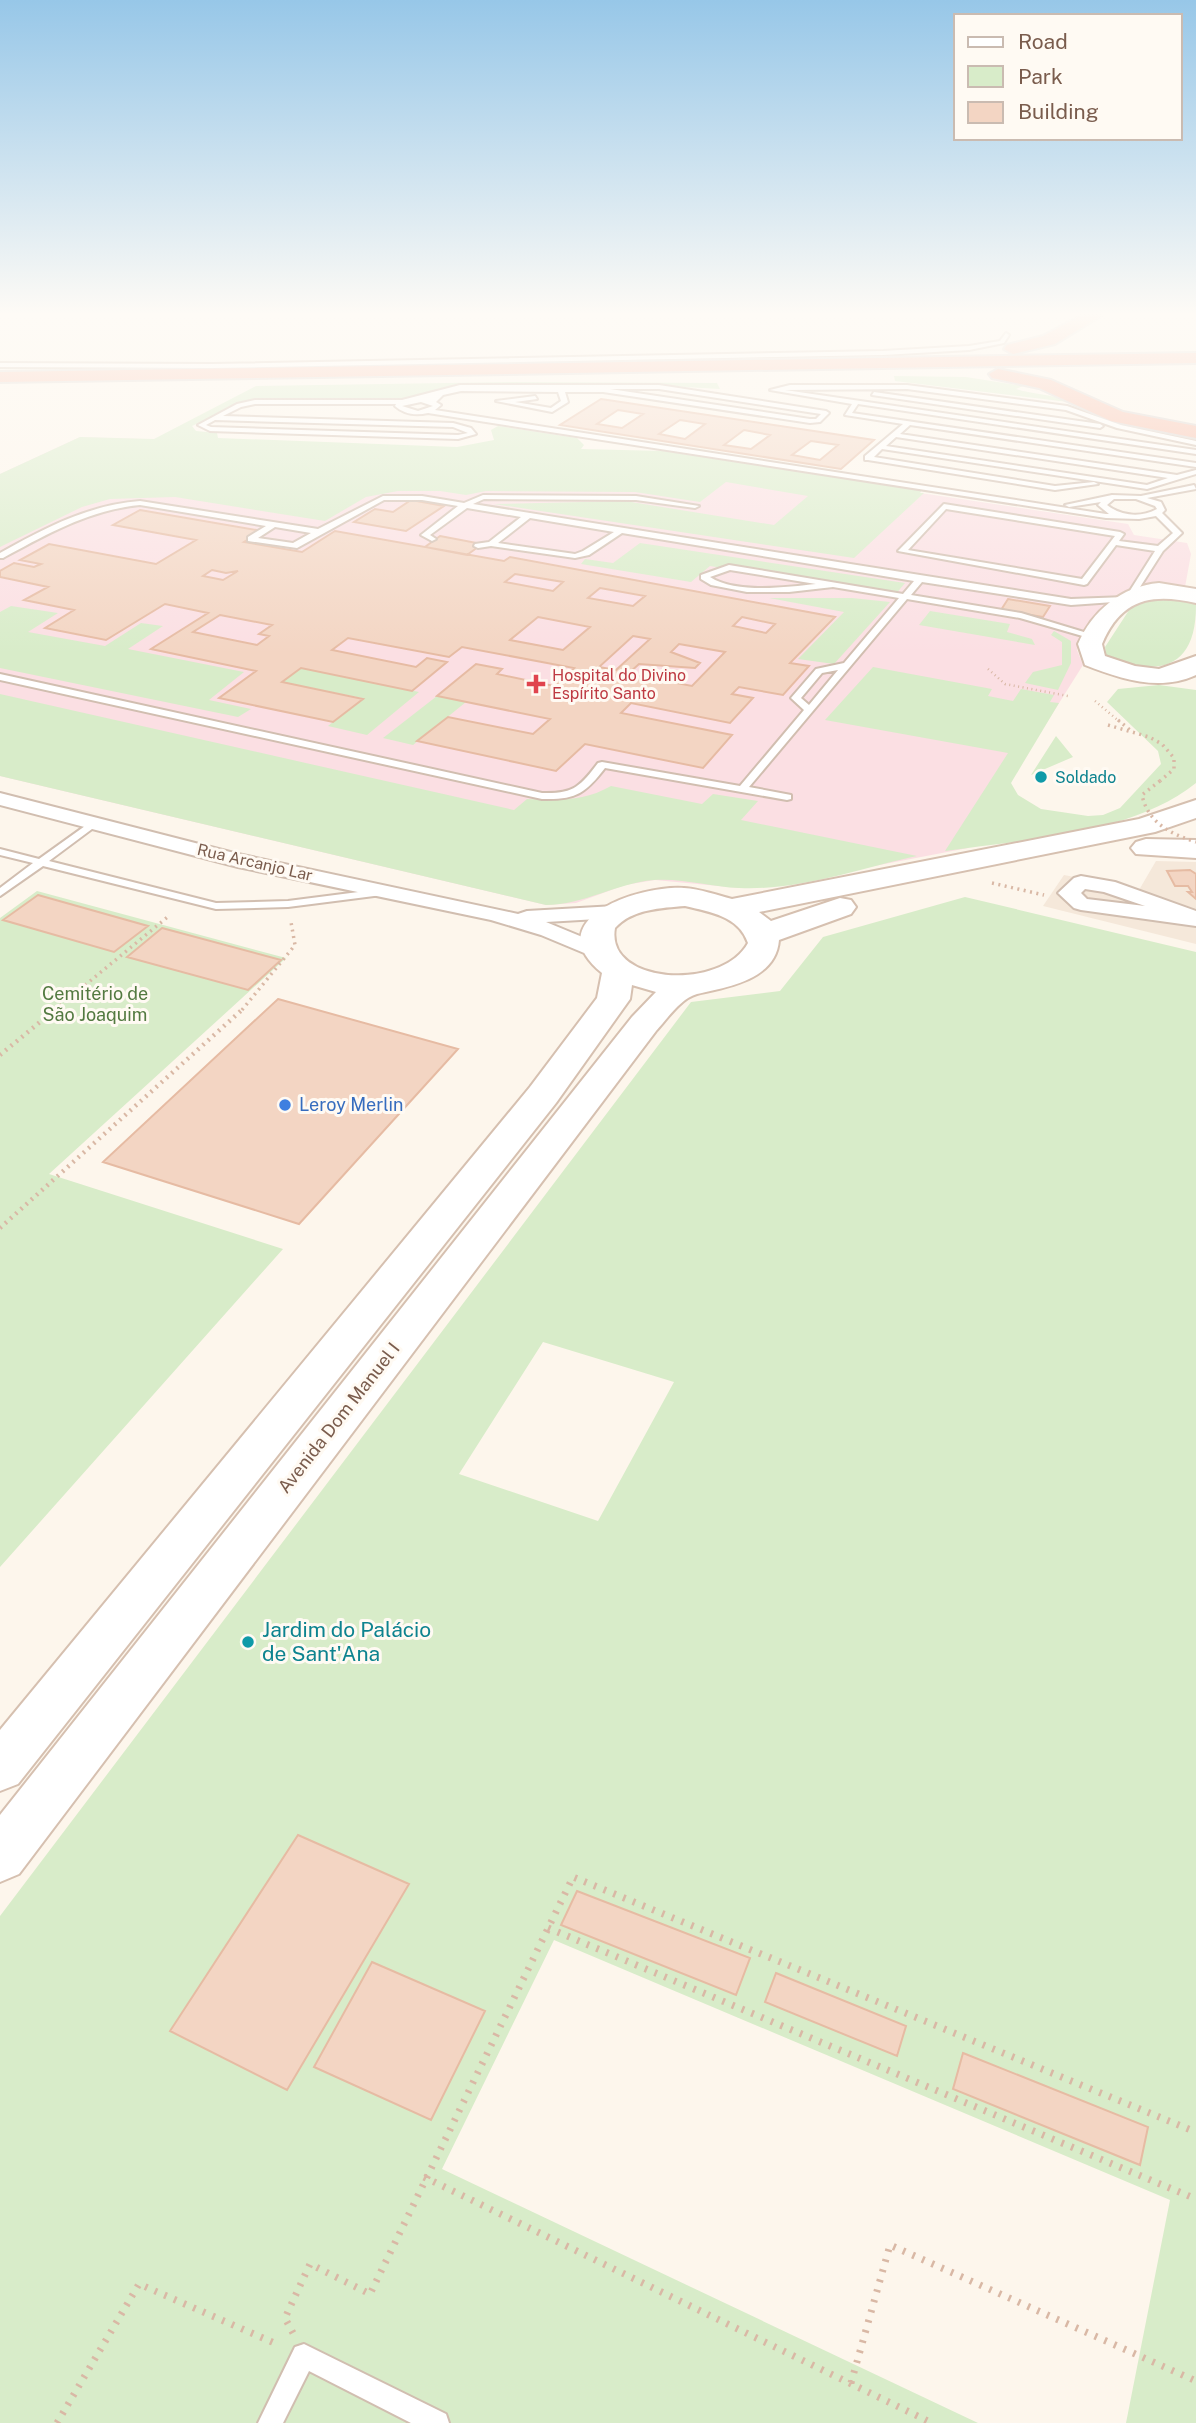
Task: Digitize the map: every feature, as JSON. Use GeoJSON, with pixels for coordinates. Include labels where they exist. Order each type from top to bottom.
{"type":"FeatureCollection","features":[{"type":"Feature","properties":{"kind":"highway"},"geometry":{"type":"LineString","coordinates":[[1176,428],[1196,432]]}},
{"type":"Feature","properties":{"kind":"main road"},"geometry":{"type":"LineString","coordinates":[[1183,592],[1128,597],[1093,636],[1090,644],[1094,660],[1131,674],[1163,677],[1196,685]]}},
{"type":"Feature","properties":{"kind":"main road"},"geometry":{"type":"LineString","coordinates":[[1163,677],[1183,673],[1196,664]]}},
{"type":"Feature","properties":{"kind":"main road"},"geometry":{"type":"LineString","coordinates":[[733,908],[1145,826],[1196,809]]}},
{"type":"Feature","properties":{"kind":"main road"},"geometry":{"type":"LineString","coordinates":[[763,934],[833,909],[1045,863],[1196,839]]}},
{"type":"Feature","properties":{"kind":"main road"},"geometry":{"type":"LineString","coordinates":[[1146,848],[1196,849]]}},
{"type":"Feature","properties":{"kind":"main road"},"geometry":{"type":"LineString","coordinates":[[0,1768],[543,1095],[613,999],[610,962],[597,939],[602,924],[615,912],[635,903],[685,897],[733,908],[747,915],[763,934],[764,949],[755,963],[738,975],[714,983],[686,986],[661,984],[610,962]]}},
{"type":"Feature","properties":{"kind":"main road","name":"Avenida Dom Manuel I"},"geometry":{"type":"LineString","coordinates":[[0,1857],[644,1024],[665,1001],[686,986]]}},
{"type":"Feature","properties":{"kind":"street","name":"Rua Arcanjo Lar"},"geometry":{"type":"LineString","coordinates":[[0,799],[92,824],[382,892],[512,917]]}},
{"type":"Feature","properties":{"kind":"street"},"geometry":{"type":"LineString","coordinates":[[1081,904],[1068,893],[1081,883],[1108,886],[1196,919]]}},
{"type":"Feature","properties":{"kind":"street"},"geometry":{"type":"LineString","coordinates":[[512,917],[615,912]]}},
{"type":"Feature","properties":{"kind":"street"},"geometry":{"type":"LineString","coordinates":[[512,917],[572,937],[610,962]]}},
{"type":"Feature","properties":{"kind":"lane"},"geometry":{"type":"LineString","coordinates":[[208,428],[444,437],[472,434],[465,428]]}},
{"type":"Feature","properties":{"kind":"lane"},"geometry":{"type":"LineString","coordinates":[[537,428],[1106,516],[1139,516],[1195,486]]}},
{"type":"Feature","properties":{"kind":"lane"},"geometry":{"type":"LineString","coordinates":[[584,428],[1048,503],[1080,505],[1195,486]]}},
{"type":"Feature","properties":{"kind":"lane"},"geometry":{"type":"LineString","coordinates":[[902,428],[869,458],[1055,488],[1110,481]]}},
{"type":"Feature","properties":{"kind":"lane"},"geometry":{"type":"LineString","coordinates":[[936,428],[1196,465]]}},
{"type":"Feature","properties":{"kind":"lane"},"geometry":{"type":"LineString","coordinates":[[1026,428],[1196,452]]}},
{"type":"Feature","properties":{"kind":"lane"},"geometry":{"type":"LineString","coordinates":[[1110,440],[1121,428]]}},
{"type":"Feature","properties":{"kind":"lane"},"geometry":{"type":"LineString","coordinates":[[1121,428],[1196,443]]}},
{"type":"Feature","properties":{"kind":"lane"},"geometry":{"type":"LineString","coordinates":[[894,435],[1179,478]]}},
{"type":"Feature","properties":{"kind":"lane"},"geometry":{"type":"LineString","coordinates":[[880,447],[1147,487],[1196,472]]}},
{"type":"Feature","properties":{"kind":"lane"},"geometry":{"type":"LineString","coordinates":[[432,539],[425,535],[465,505],[483,497],[636,498],[695,506]]}},
{"type":"Feature","properties":{"kind":"lane"},"geometry":{"type":"LineString","coordinates":[[273,525],[251,539],[294,546],[383,498],[422,498],[1071,602],[1128,597],[1169,538],[1178,533],[1158,508],[1137,497]]}},
{"type":"Feature","properties":{"kind":"lane"},"geometry":{"type":"LineString","coordinates":[[1106,499],[1103,502],[1105,508],[1126,516]]}},
{"type":"Feature","properties":{"kind":"lane"},"geometry":{"type":"LineString","coordinates":[[0,556],[96,508],[124,503],[140,503],[319,532]]}},
{"type":"Feature","properties":{"kind":"lane"},"geometry":{"type":"LineString","coordinates":[[944,506],[1120,534],[1115,543],[1084,582],[902,551],[944,506]]}},
{"type":"Feature","properties":{"kind":"lane"},"geometry":{"type":"LineString","coordinates":[[491,544],[527,516]]}},
{"type":"Feature","properties":{"kind":"lane"},"geometry":{"type":"LineString","coordinates":[[1139,516],[1162,527],[1169,538]]}},
{"type":"Feature","properties":{"kind":"lane"},"geometry":{"type":"LineString","coordinates":[[478,546],[491,544],[575,556],[586,553],[620,531]]}},
{"type":"Feature","properties":{"kind":"lane"},"geometry":{"type":"LineString","coordinates":[[1115,543],[1160,550]]}},
{"type":"Feature","properties":{"kind":"lane"},"geometry":{"type":"LineString","coordinates":[[1153,564],[1183,592]]}},
{"type":"Feature","properties":{"kind":"lane"},"geometry":{"type":"LineString","coordinates":[[837,584],[753,589],[719,585],[704,577],[729,567],[837,584],[1021,616],[1093,636]]}},
{"type":"Feature","properties":{"kind":"lane"},"geometry":{"type":"LineString","coordinates":[[742,789],[920,579]]}},
{"type":"Feature","properties":{"kind":"lane"},"geometry":{"type":"LineString","coordinates":[[810,711],[796,698],[798,695],[819,671],[849,665]]}},
{"type":"Feature","properties":{"kind":"lane"},"geometry":{"type":"LineString","coordinates":[[0,677],[542,796],[568,797],[582,791],[602,765],[787,797]]}},
{"type":"Feature","properties":{"kind":"lane"},"geometry":{"type":"LineString","coordinates":[[0,893],[92,824]]}},
{"type":"Feature","properties":{"kind":"lane"},"geometry":{"type":"LineString","coordinates":[[0,852],[187,900],[230,907],[288,904],[382,892]]}},
{"type":"Feature","properties":{"kind":"lane"},"geometry":{"type":"LineString","coordinates":[[270,2423],[304,2356],[437,2423]]}},
{"type":"Feature","properties":{"kind":"path"},"geometry":{"type":"LineString","coordinates":[[988,669],[1005,684],[1068,696]]}},
{"type":"Feature","properties":{"kind":"path"},"geometry":{"type":"LineString","coordinates":[[1095,701],[1134,732]]}},
{"type":"Feature","properties":{"kind":"path"},"geometry":{"type":"LineString","coordinates":[[1108,725],[1162,744],[1174,758],[1174,769],[1142,795],[1148,817],[1178,837],[1196,839]]}},
{"type":"Feature","properties":{"kind":"path"},"geometry":{"type":"LineString","coordinates":[[974,879],[1081,904]]}},
{"type":"Feature","properties":{"kind":"path"},"geometry":{"type":"LineString","coordinates":[[0,1055],[187,900]]}},
{"type":"Feature","properties":{"kind":"path"},"geometry":{"type":"LineString","coordinates":[[0,1228],[242,1010],[295,945],[288,904]]}},
{"type":"Feature","properties":{"kind":"path"},"geometry":{"type":"LineString","coordinates":[[304,2356],[285,2318],[310,2264],[370,2294],[424,2177],[573,1877],[1196,2133]]}},
{"type":"Feature","properties":{"kind":"path"},"geometry":{"type":"LineString","coordinates":[[548,1928],[1196,2199]]}},
{"type":"Feature","properties":{"kind":"path"},"geometry":{"type":"LineString","coordinates":[[424,2177],[932,2423]]}},
{"type":"Feature","properties":{"kind":"path"},"geometry":{"type":"LineString","coordinates":[[851,2383],[890,2245],[1196,2381]]}},
{"type":"Feature","properties":{"kind":"path"},"geometry":{"type":"LineString","coordinates":[[57,2423],[139,2284],[304,2356]]}},
{"type":"Feature","properties":{"kind":"shaded area","name":"Hospital do Divino Espírito Santo"},"geometry":{"type":"Polygon","coordinates":[[[80,437],[672,456],[1128,524],[1134,535],[1187,543],[1191,554],[1185,587],[1141,587],[1113,597],[1079,642],[1077,650],[1083,665],[968,848],[770,886],[740,888],[655,880],[625,885],[576,903],[546,905],[0,776],[0,474],[80,437]]]}},
{"type":"Feature","properties":{"kind":"shaded area"},"geometry":{"type":"Polygon","coordinates":[[[1156,861],[1196,862],[1196,944],[1043,906],[1064,875],[1139,890],[1156,861]]]}},
{"type":"Feature","properties":{"kind":"green space"},"geometry":{"type":"Polygon","coordinates":[[[175,428],[194,428],[196,431],[217,433],[218,438],[457,447],[494,440],[491,430],[494,428],[512,428],[577,438],[584,445],[581,449],[663,451],[922,490],[920,493],[924,493],[854,558],[494,504],[625,501],[774,525],[808,496],[726,482],[700,502],[635,492],[486,491],[466,495],[440,491],[398,491],[366,497],[325,521],[175,497],[110,499],[82,507],[0,547],[0,474],[80,437],[154,439],[175,428]]]}},
{"type":"Feature","properties":{"kind":"green space"},"geometry":{"type":"Polygon","coordinates":[[[640,543],[905,583],[895,595],[710,566],[691,582],[581,564],[585,559],[613,563],[640,543]]]}},
{"type":"Feature","properties":{"kind":"green space"},"geometry":{"type":"Polygon","coordinates":[[[1151,597],[1181,599],[1196,605],[1190,642],[1183,654],[1173,662],[1161,666],[1146,667],[1110,659],[1106,655],[1105,647],[1133,604],[1151,597]]]}},
{"type":"Feature","properties":{"kind":"green space"},"geometry":{"type":"Polygon","coordinates":[[[769,598],[852,598],[890,602],[834,664],[798,659],[844,612],[769,598]]]}},
{"type":"Feature","properties":{"kind":"green space"},"geometry":{"type":"Polygon","coordinates":[[[11,606],[58,613],[28,632],[105,646],[141,623],[163,626],[128,649],[244,672],[209,700],[251,709],[238,717],[0,668],[0,612],[11,606]]]}},
{"type":"Feature","properties":{"kind":"green space"},"geometry":{"type":"Polygon","coordinates":[[[930,611],[1010,624],[1007,632],[1032,639],[1035,645],[919,625],[930,611]]]}},
{"type":"Feature","properties":{"kind":"green space"},"geometry":{"type":"Polygon","coordinates":[[[1054,631],[1071,641],[1071,663],[1058,690],[1025,683],[1033,672],[1062,665],[1062,642],[1051,635],[1054,631]]]}},
{"type":"Feature","properties":{"kind":"green space"},"geometry":{"type":"Polygon","coordinates":[[[873,667],[992,689],[988,696],[1013,701],[1021,689],[1054,695],[1050,702],[1059,703],[1011,783],[1018,795],[1041,809],[1088,816],[1103,815],[1120,808],[1161,764],[1158,751],[1107,702],[1118,689],[1159,685],[1196,690],[1196,783],[1141,814],[1109,824],[1042,838],[945,851],[1008,753],[825,720],[873,667]]]}},
{"type":"Feature","properties":{"kind":"green space"},"geometry":{"type":"Polygon","coordinates":[[[301,668],[419,692],[367,735],[328,726],[362,698],[282,682],[301,668]]]}},
{"type":"Feature","properties":{"kind":"green space"},"geometry":{"type":"Polygon","coordinates":[[[0,694],[514,810],[527,799],[560,800],[581,797],[611,786],[702,804],[713,794],[758,801],[741,820],[917,856],[784,886],[739,888],[654,880],[626,885],[574,902],[546,905],[0,776],[0,694]]]}},
{"type":"Feature","properties":{"kind":"green space"},"geometry":{"type":"Polygon","coordinates":[[[437,696],[466,702],[413,745],[383,738],[437,696]]]}},
{"type":"Feature","properties":{"kind":"green space"},"geometry":{"type":"Polygon","coordinates":[[[1056,736],[1073,757],[1031,775],[1056,736]]]}},
{"type":"Feature","properties":{"kind":"green space","name":"Cemitério de São Joaquim"},"geometry":{"type":"Polygon","coordinates":[[[37,891],[286,958],[49,1174],[283,1249],[0,1567],[0,918],[37,891]]]}},
{"type":"Feature","properties":{"kind":"green space","name":"Jardim do Palácio de Sant'Ana"},"geometry":{"type":"Polygon","coordinates":[[[965,897],[1196,952],[1196,2423],[1126,2423],[1170,2200],[554,1940],[442,2169],[978,2423],[0,2423],[0,1916],[691,1002],[780,991],[823,937],[965,897]],[[543,1342],[459,1474],[598,1521],[674,1382],[543,1342]]]}},
{"type":"Feature","properties":{"kind":"building"},"geometry":{"type":"Polygon","coordinates":[[[580,428],[668,428],[659,434],[685,439],[700,428],[795,428],[874,440],[841,469],[580,428]],[[744,430],[724,445],[751,449],[770,435],[744,430]],[[811,441],[792,455],[820,460],[838,445],[811,441]]]}},
{"type":"Feature","properties":{"kind":"building"},"geometry":{"type":"Polygon","coordinates":[[[411,500],[444,506],[406,531],[354,522],[375,509],[393,512],[411,500]]]}},
{"type":"Feature","properties":{"kind":"building"},"geometry":{"type":"Polygon","coordinates":[[[140,510],[262,531],[244,542],[302,552],[335,531],[504,561],[510,557],[835,617],[790,663],[809,666],[783,695],[739,687],[732,694],[753,698],[730,723],[631,703],[621,713],[732,735],[703,768],[585,744],[556,771],[417,741],[448,717],[533,734],[550,719],[437,696],[476,664],[502,669],[497,674],[554,686],[574,668],[462,647],[449,657],[348,638],[332,650],[416,667],[427,658],[447,662],[412,691],[301,668],[282,682],[363,699],[333,722],[219,698],[256,671],[151,649],[208,613],[165,604],[106,640],[45,628],[74,610],[24,600],[48,587],[0,577],[0,571],[14,563],[34,567],[41,564],[20,560],[49,544],[156,564],[196,540],[113,525],[140,510]],[[212,570],[203,576],[223,580],[238,571],[226,573],[212,570]],[[515,574],[505,582],[553,591],[563,582],[515,574]],[[600,588],[588,598],[633,606],[645,596],[600,588]],[[220,615],[193,632],[257,645],[269,636],[259,634],[272,625],[220,615]],[[538,617],[510,640],[563,650],[590,627],[538,617]],[[742,617],[733,626],[766,633],[775,624],[742,617]],[[633,636],[599,667],[616,670],[650,639],[633,636]],[[679,644],[671,652],[700,663],[695,668],[639,664],[628,674],[692,686],[725,652],[679,644]]]}},
{"type":"Feature","properties":{"kind":"building"},"geometry":{"type":"Polygon","coordinates":[[[440,536],[482,544],[467,555],[425,547],[440,536]]]}},
{"type":"Feature","properties":{"kind":"building"},"geometry":{"type":"Polygon","coordinates":[[[1008,599],[1050,606],[1043,617],[1001,610],[1008,599]]]}},
{"type":"Feature","properties":{"kind":"building"},"geometry":{"type":"Polygon","coordinates":[[[1190,870],[1196,874],[1196,899],[1188,892],[1192,892],[1188,886],[1175,886],[1167,871],[1190,870]]]}},
{"type":"Feature","properties":{"kind":"building"},"geometry":{"type":"Polygon","coordinates":[[[38,895],[148,926],[114,952],[3,920],[38,895]]]}},
{"type":"Feature","properties":{"kind":"building"},"geometry":{"type":"Polygon","coordinates":[[[162,928],[281,960],[248,990],[127,957],[162,928]]]}},
{"type":"Feature","properties":{"kind":"building","name":"Leroy Merlin"},"geometry":{"type":"Polygon","coordinates":[[[278,999],[458,1049],[299,1224],[103,1162],[278,999]]]}},
{"type":"Feature","properties":{"kind":"building"},"geometry":{"type":"Polygon","coordinates":[[[298,1835],[409,1884],[287,2090],[170,2031],[298,1835]]]}},
{"type":"Feature","properties":{"kind":"building"},"geometry":{"type":"Polygon","coordinates":[[[577,1891],[750,1958],[736,1995],[561,1925],[577,1891]]]}},
{"type":"Feature","properties":{"kind":"building"},"geometry":{"type":"Polygon","coordinates":[[[372,1962],[485,2011],[431,2120],[314,2067],[372,1962]]]}},
{"type":"Feature","properties":{"kind":"building"},"geometry":{"type":"Polygon","coordinates":[[[776,1973],[906,2026],[897,2056],[765,2002],[776,1973]]]}},
{"type":"Feature","properties":{"kind":"building"},"geometry":{"type":"Polygon","coordinates":[[[963,2053],[1148,2127],[1140,2165],[953,2089],[963,2053]]]}},
{"type":"Feature","properties":{"kind":"place","name":"Hospital do Divino Espírito Santo"},"geometry":{"type":"Point","coordinates":[536,684]}},
{"type":"Feature","properties":{"kind":"place","name":"Soldado"},"geometry":{"type":"Point","coordinates":[1041,777]}},
{"type":"Feature","properties":{"kind":"place","name":"Leroy Merlin"},"geometry":{"type":"Point","coordinates":[285,1105]}},
{"type":"Feature","properties":{"kind":"place","name":"Jardim do Palácio de Sant'Ana"},"geometry":{"type":"Point","coordinates":[248,1642]}}]}
